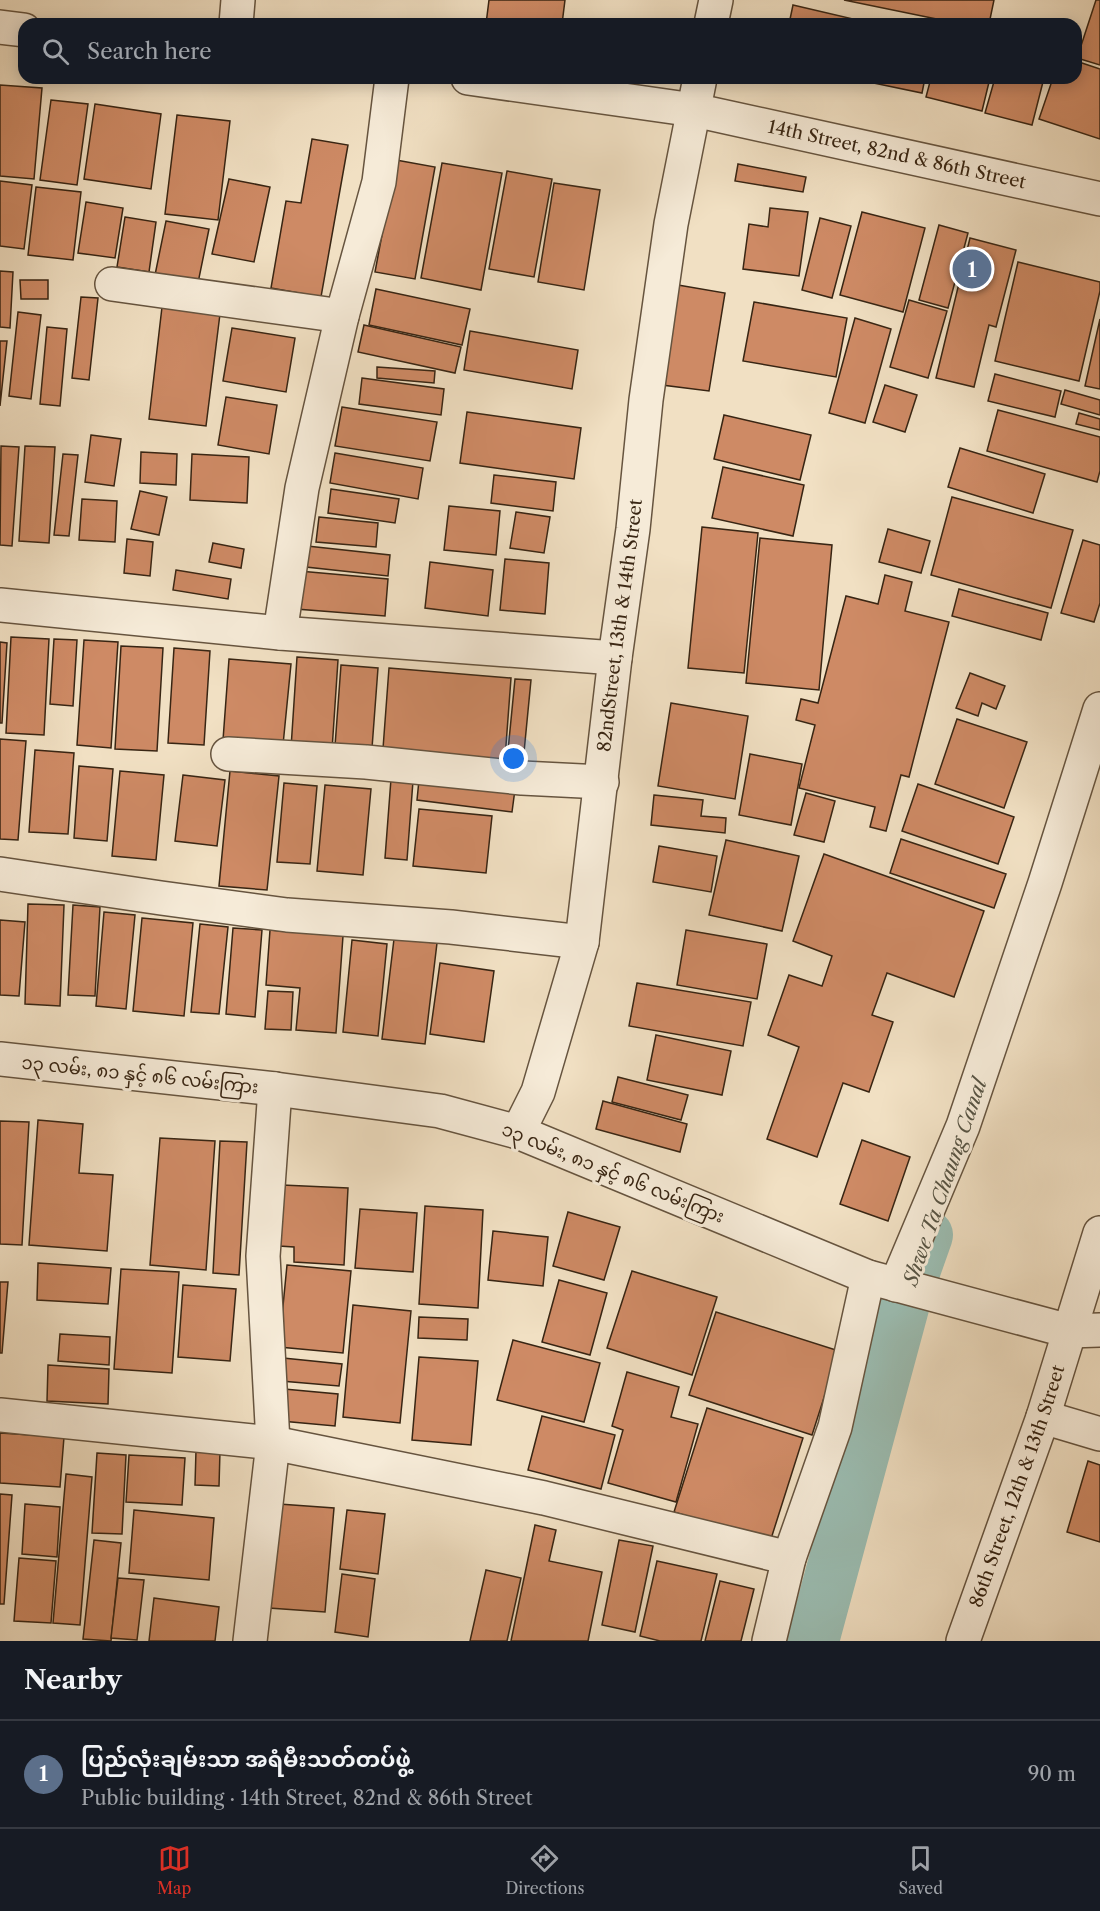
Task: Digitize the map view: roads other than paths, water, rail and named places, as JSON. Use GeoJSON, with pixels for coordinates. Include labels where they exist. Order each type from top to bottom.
{"type":"FeatureCollection","features":[{"type":"Feature","properties":{"kind":"street"},"geometry":{"type":"LineString","coordinates":[[236,18],[238,0]]}},
{"type":"Feature","properties":{"kind":"street"},"geometry":{"type":"LineString","coordinates":[[712,18],[716,0]]}},
{"type":"Feature","properties":{"kind":"street"},"geometry":{"type":"LineString","coordinates":[[0,27],[18,29]]}},
{"type":"Feature","properties":{"kind":"street"},"geometry":{"type":"LineString","coordinates":[[280,633],[302,488],[342,316],[379,182],[392,84]]}},
{"type":"Feature","properties":{"kind":"street","name":"14th Street, 82nd & 86th Street"},"geometry":{"type":"LineString","coordinates":[[510,84],[694,110],[1100,199]]}},
{"type":"Feature","properties":{"kind":"street","name":"82ndStreet, 13th & 14th Street"},"geometry":{"type":"LineString","coordinates":[[518,1132],[538,1092],[582,942],[615,658],[633,529],[646,400],[671,224],[699,84]]}},
{"type":"Feature","properties":{"kind":"street"},"geometry":{"type":"LineString","coordinates":[[112,284],[342,316]]}},
{"type":"Feature","properties":{"kind":"street"},"geometry":{"type":"LineString","coordinates":[[0,605],[280,633],[615,658]]}},
{"type":"Feature","properties":{"kind":"street"},"geometry":{"type":"LineString","coordinates":[[769,1641],[789,1558],[835,1427],[882,1281],[963,1126],[1046,883],[1100,709]]}},
{"type":"Feature","properties":{"kind":"street"},"geometry":{"type":"LineString","coordinates":[[228,754],[366,762],[522,778],[602,782]]}},
{"type":"Feature","properties":{"kind":"street"},"geometry":{"type":"LineString","coordinates":[[0,874],[287,915],[452,927],[582,942]]}},
{"type":"Feature","properties":{"kind":"street","name":"၁၃ လမ်း, ၈၁ နှင့် ၈၆ လမ်းကြား"},"geometry":{"type":"LineString","coordinates":[[0,1059],[275,1089],[440,1111],[518,1132],[882,1281],[1084,1330]]}},
{"type":"Feature","properties":{"kind":"street"},"geometry":{"type":"LineString","coordinates":[[250,1641],[273,1443],[263,1256],[275,1089]]}},
{"type":"Feature","properties":{"kind":"street","name":"86th Street, 12th & 13th Street"},"geometry":{"type":"LineString","coordinates":[[963,1641],[1044,1417],[1084,1330],[1100,1233]]}},
{"type":"Feature","properties":{"kind":"street"},"geometry":{"type":"LineString","coordinates":[[0,1415],[273,1443],[544,1498],[789,1558]]}},
{"type":"Feature","properties":{"kind":"street"},"geometry":{"type":"LineString","coordinates":[[1044,1417],[1100,1434]]}},
{"type":"Feature","properties":{"kind":"waterway","name":"Shwe Ta Chaung Canal"},"geometry":{"type":"LineString","coordinates":[[813,1641],[908,1289],[927,1235]]}},
{"type":"Feature","properties":{"kind":"place","name":"ပြည်လုံးချမ်းသာ အရံမီးသတ်တပ်ဖွဲ့"},"geometry":{"type":"Point","coordinates":[972,269]}}]}
